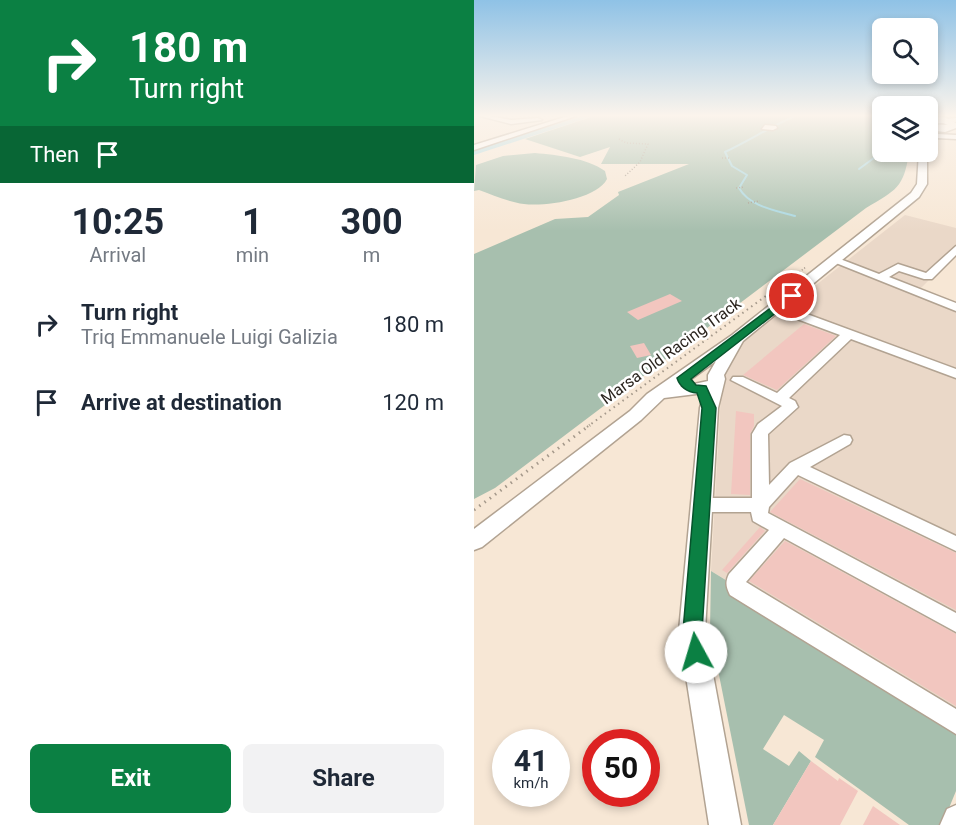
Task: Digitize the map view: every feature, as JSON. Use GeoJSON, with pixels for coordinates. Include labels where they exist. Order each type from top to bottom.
{"type":"FeatureCollection","features":[{"type":"Feature","properties":{"kind":"main road"},"geometry":{"type":"LineString","coordinates":[[474,542],[635,416],[672,393],[699,381],[737,338],[837,261],[918,192],[922,184],[923,162]]}},
{"type":"Feature","properties":{"kind":"main road"},"geometry":{"type":"LineString","coordinates":[[699,381],[709,416],[692,631],[725,825]]}},
{"type":"Feature","properties":{"kind":"main road"},"geometry":{"type":"LineString","coordinates":[[609,437],[666,400],[679,396],[692,398],[709,416]]}},
{"type":"Feature","properties":{"kind":"street"},"geometry":{"type":"LineString","coordinates":[[880,278],[898,267],[928,277],[956,249]]}},
{"type":"Feature","properties":{"kind":"street"},"geometry":{"type":"LineString","coordinates":[[837,261],[956,307]]}},
{"type":"Feature","properties":{"kind":"street"},"geometry":{"type":"LineString","coordinates":[[777,307],[956,374]]}},
{"type":"Feature","properties":{"kind":"street"},"geometry":{"type":"LineString","coordinates":[[779,399],[849,334]]}},
{"type":"Feature","properties":{"kind":"street"},"geometry":{"type":"LineString","coordinates":[[738,380],[790,404],[791,407],[763,428],[760,434],[761,505],[759,516],[956,622]]}},
{"type":"Feature","properties":{"kind":"street"},"geometry":{"type":"LineString","coordinates":[[701,505],[761,505],[796,467],[844,440]]}},
{"type":"Feature","properties":{"kind":"street"},"geometry":{"type":"LineString","coordinates":[[796,467],[956,544]]}},
{"type":"Feature","properties":{"kind":"street"},"geometry":{"type":"LineString","coordinates":[[781,529],[736,580],[737,589],[956,722]]}},
{"type":"Feature","properties":{"kind":"street"},"geometry":{"type":"LineString","coordinates":[[953,825],[956,818]]}},
{"type":"Feature","properties":{"kind":"path"},"geometry":{"type":"LineString","coordinates":[[625,176],[640,162],[643,154]]}},
{"type":"Feature","properties":{"kind":"path"},"geometry":{"type":"LineString","coordinates":[[722,158],[731,158]]}},
{"type":"Feature","properties":{"kind":"path"},"geometry":{"type":"LineString","coordinates":[[736,188],[744,187]]}},
{"type":"Feature","properties":{"kind":"path"},"geometry":{"type":"LineString","coordinates":[[748,203],[760,201]]}},
{"type":"Feature","properties":{"kind":"path","name":"Marsa Old Racing Track"},"geometry":{"type":"LineString","coordinates":[[474,510],[809,265]]}},
{"type":"Feature","properties":{"kind":"shaded area"},"geometry":{"type":"Polygon","coordinates":[[[905,215],[956,228],[956,253],[919,290],[956,304],[956,718],[711,571],[722,376],[741,344],[905,215]]]}},
{"type":"Feature","properties":{"kind":"green space"},"geometry":{"type":"Polygon","coordinates":[[[548,154],[581,160],[605,171],[607,179],[593,192],[557,203],[533,205],[518,203],[479,190],[474,191],[476,165],[503,156],[548,154]]]}},
{"type":"Feature","properties":{"kind":"green space"},"geometry":{"type":"Polygon","coordinates":[[[606,154],[872,154],[872,162],[907,162],[901,181],[885,197],[866,208],[495,488],[474,499],[474,254],[555,219],[588,217],[619,195],[618,192],[689,164],[601,164],[606,154]]]}},
{"type":"Feature","properties":{"kind":"green space"},"geometry":{"type":"Polygon","coordinates":[[[711,571],[729,582],[726,588],[956,730],[956,791],[942,825],[909,825],[815,757],[824,740],[784,715],[763,749],[789,766],[799,751],[811,761],[773,825],[749,825],[710,630],[711,571]]]}},
{"type":"Feature","properties":{"kind":"building"},"geometry":{"type":"Polygon","coordinates":[[[670,294],[682,301],[638,320],[627,312],[670,294]]]}},
{"type":"Feature","properties":{"kind":"building"},"geometry":{"type":"Polygon","coordinates":[[[804,324],[836,336],[777,390],[743,375],[804,324]]]}},
{"type":"Feature","properties":{"kind":"building"},"geometry":{"type":"Polygon","coordinates":[[[644,343],[651,355],[637,358],[630,346],[644,343]]]}},
{"type":"Feature","properties":{"kind":"building"},"geometry":{"type":"Polygon","coordinates":[[[736,411],[754,414],[754,426],[750,434],[750,495],[731,494],[736,411]]]}},
{"type":"Feature","properties":{"kind":"building"},"geometry":{"type":"Polygon","coordinates":[[[800,479],[956,553],[956,610],[770,512],[800,479]]]}},
{"type":"Feature","properties":{"kind":"building"},"geometry":{"type":"Polygon","coordinates":[[[760,527],[765,531],[727,573],[722,570],[760,527]]]}},
{"type":"Feature","properties":{"kind":"building"},"geometry":{"type":"Polygon","coordinates":[[[785,541],[956,634],[956,706],[749,581],[785,541]]]}},
{"type":"Feature","properties":{"kind":"building"},"geometry":{"type":"Polygon","coordinates":[[[811,761],[838,781],[839,778],[858,791],[840,825],[773,825],[811,761]]]}},
{"type":"Feature","properties":{"kind":"building"},"geometry":{"type":"Polygon","coordinates":[[[873,806],[900,825],[863,825],[873,806]]]}},
{"type":"Feature","properties":{"kind":"waterway"},"geometry":{"type":"LineString","coordinates":[[726,154],[732,166],[747,175],[739,188],[750,200],[764,207],[795,216]]}},
{"type":"Feature","properties":{"kind":"waterway"},"geometry":{"type":"LineString","coordinates":[[859,169],[872,159]]}},
{"type":"Feature","properties":{"kind":"route"},"geometry":{"type":"LineString","coordinates":[[696,652],[692,631],[709,408],[702,389],[694,389],[685,383],[684,378],[792,296]]}}]}
